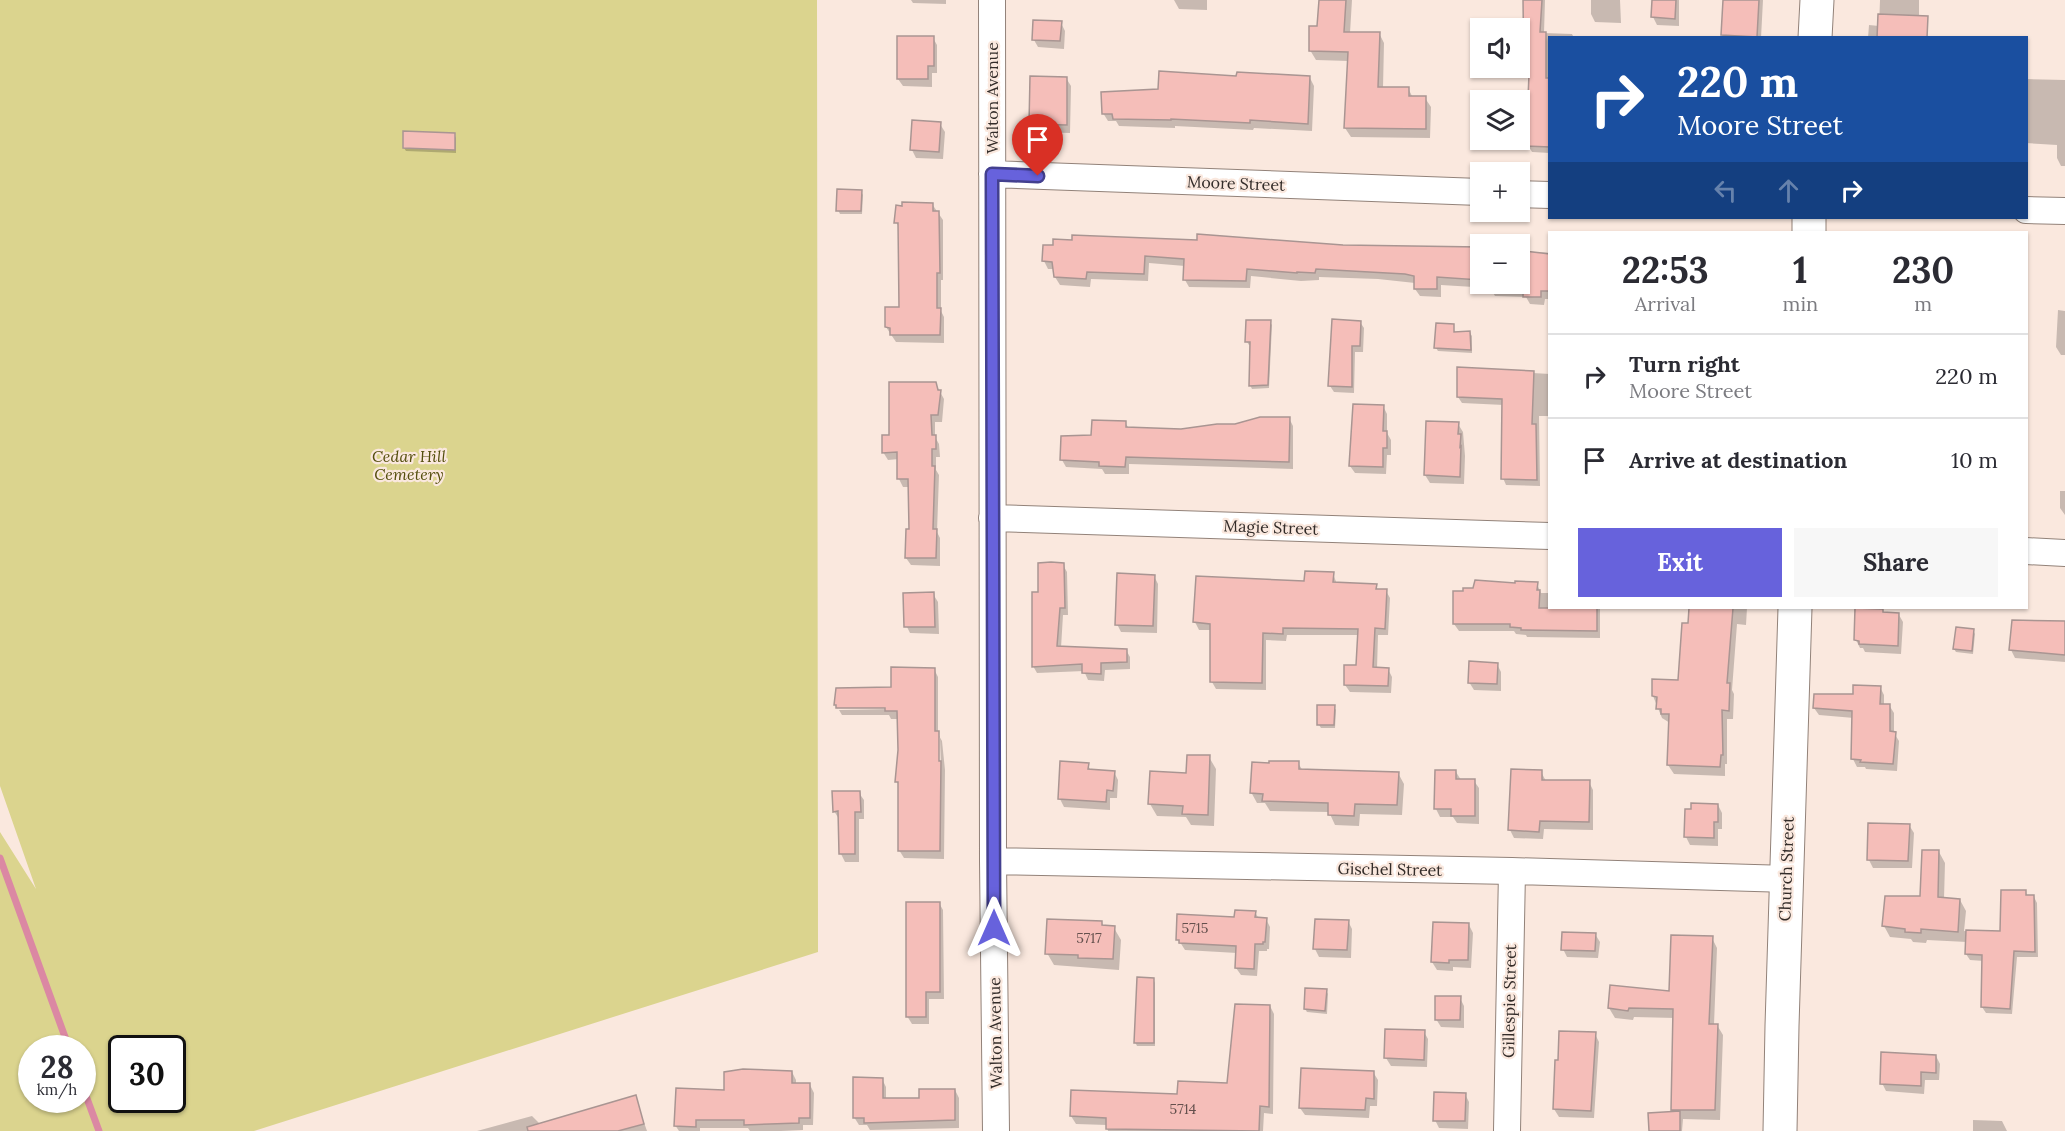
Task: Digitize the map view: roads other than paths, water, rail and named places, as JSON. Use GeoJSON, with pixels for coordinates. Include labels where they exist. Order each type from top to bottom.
{"type":"FeatureCollection","features":[{"type":"Feature","properties":{"kind":"main road"},"geometry":{"type":"LineString","coordinates":[[1815,36],[1817,0]]}},
{"type":"Feature","properties":{"kind":"main road","name":"Church Street"},"geometry":{"type":"LineString","coordinates":[[1780,1131],[1795,609]]}},
{"type":"Feature","properties":{"kind":"street","name":"Walton Avenue"},"geometry":{"type":"LineString","coordinates":[[992,0],[993,861],[996,1131]]}},
{"type":"Feature","properties":{"kind":"street","name":"Moore Street"},"geometry":{"type":"LineString","coordinates":[[992,174],[1470,192]]}},
{"type":"Feature","properties":{"kind":"street"},"geometry":{"type":"LineString","coordinates":[[1530,194],[1548,195]]}},
{"type":"Feature","properties":{"kind":"street"},"geometry":{"type":"LineString","coordinates":[[2028,210],[2065,211]]}},
{"type":"Feature","properties":{"kind":"street","name":"Magie Street"},"geometry":{"type":"LineString","coordinates":[[992,518],[1548,536]]}},
{"type":"Feature","properties":{"kind":"street"},"geometry":{"type":"LineString","coordinates":[[2028,551],[2065,553]]}},
{"type":"Feature","properties":{"kind":"street","name":"Gischel Street"},"geometry":{"type":"LineString","coordinates":[[993,861],[1786,879]]}},
{"type":"Feature","properties":{"kind":"street","name":"Gillespie Street"},"geometry":{"type":"LineString","coordinates":[[1507,1131],[1512,871]]}},
{"type":"Feature","properties":{"kind":"waterway"},"geometry":{"type":"LineString","coordinates":[[0,858],[64,1035]]}},
{"type":"Feature","properties":{"kind":"waterway"},"geometry":{"type":"LineString","coordinates":[[92,1113],[99,1131]]}},
{"type":"Feature","properties":{"kind":"park label","name":"Cedar Hill Cemetery"},"geometry":{"type":"Point","coordinates":[409,465]}}]}
